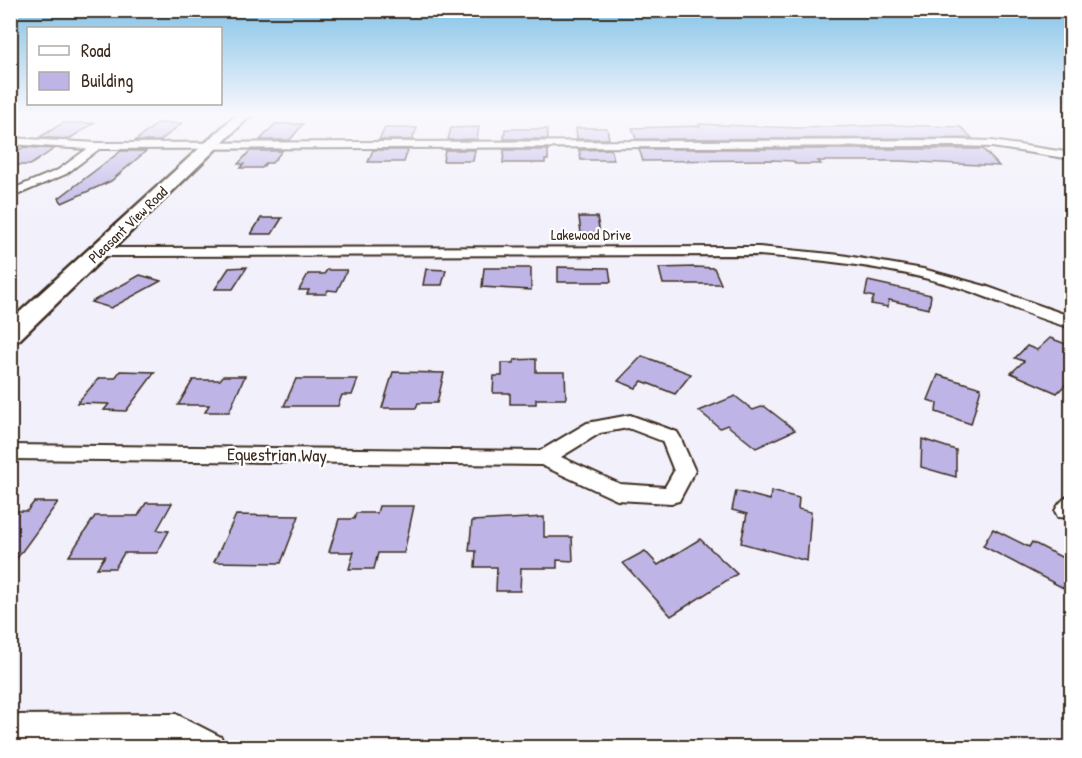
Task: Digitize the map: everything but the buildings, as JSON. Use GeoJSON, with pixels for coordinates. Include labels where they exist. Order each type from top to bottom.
{"type":"FeatureCollection","features":[{"type":"Feature","properties":{"kind":"main road","name":"Pleasant View Road"},"geometry":{"type":"LineString","coordinates":[[10,335],[206,149]]}},
{"type":"Feature","properties":{"kind":"street"},"geometry":{"type":"LineString","coordinates":[[10,195],[62,172],[92,149]]}},
{"type":"Feature","properties":{"kind":"street"},"geometry":{"type":"LineString","coordinates":[[1034,149],[1070,154]]}},
{"type":"Feature","properties":{"kind":"street","name":"Lakewood Drive"},"geometry":{"type":"LineString","coordinates":[[100,252],[759,251],[866,262],[925,274],[987,292],[1071,323]]}},
{"type":"Feature","properties":{"kind":"street","name":"Equestrian Way"},"geometry":{"type":"LineString","coordinates":[[10,452],[544,458],[617,492],[671,495],[685,471],[670,437],[630,421],[594,428],[544,458]]}},
{"type":"Feature","properties":{"kind":"street"},"geometry":{"type":"LineString","coordinates":[[10,730],[176,729],[210,747]]}}]}
